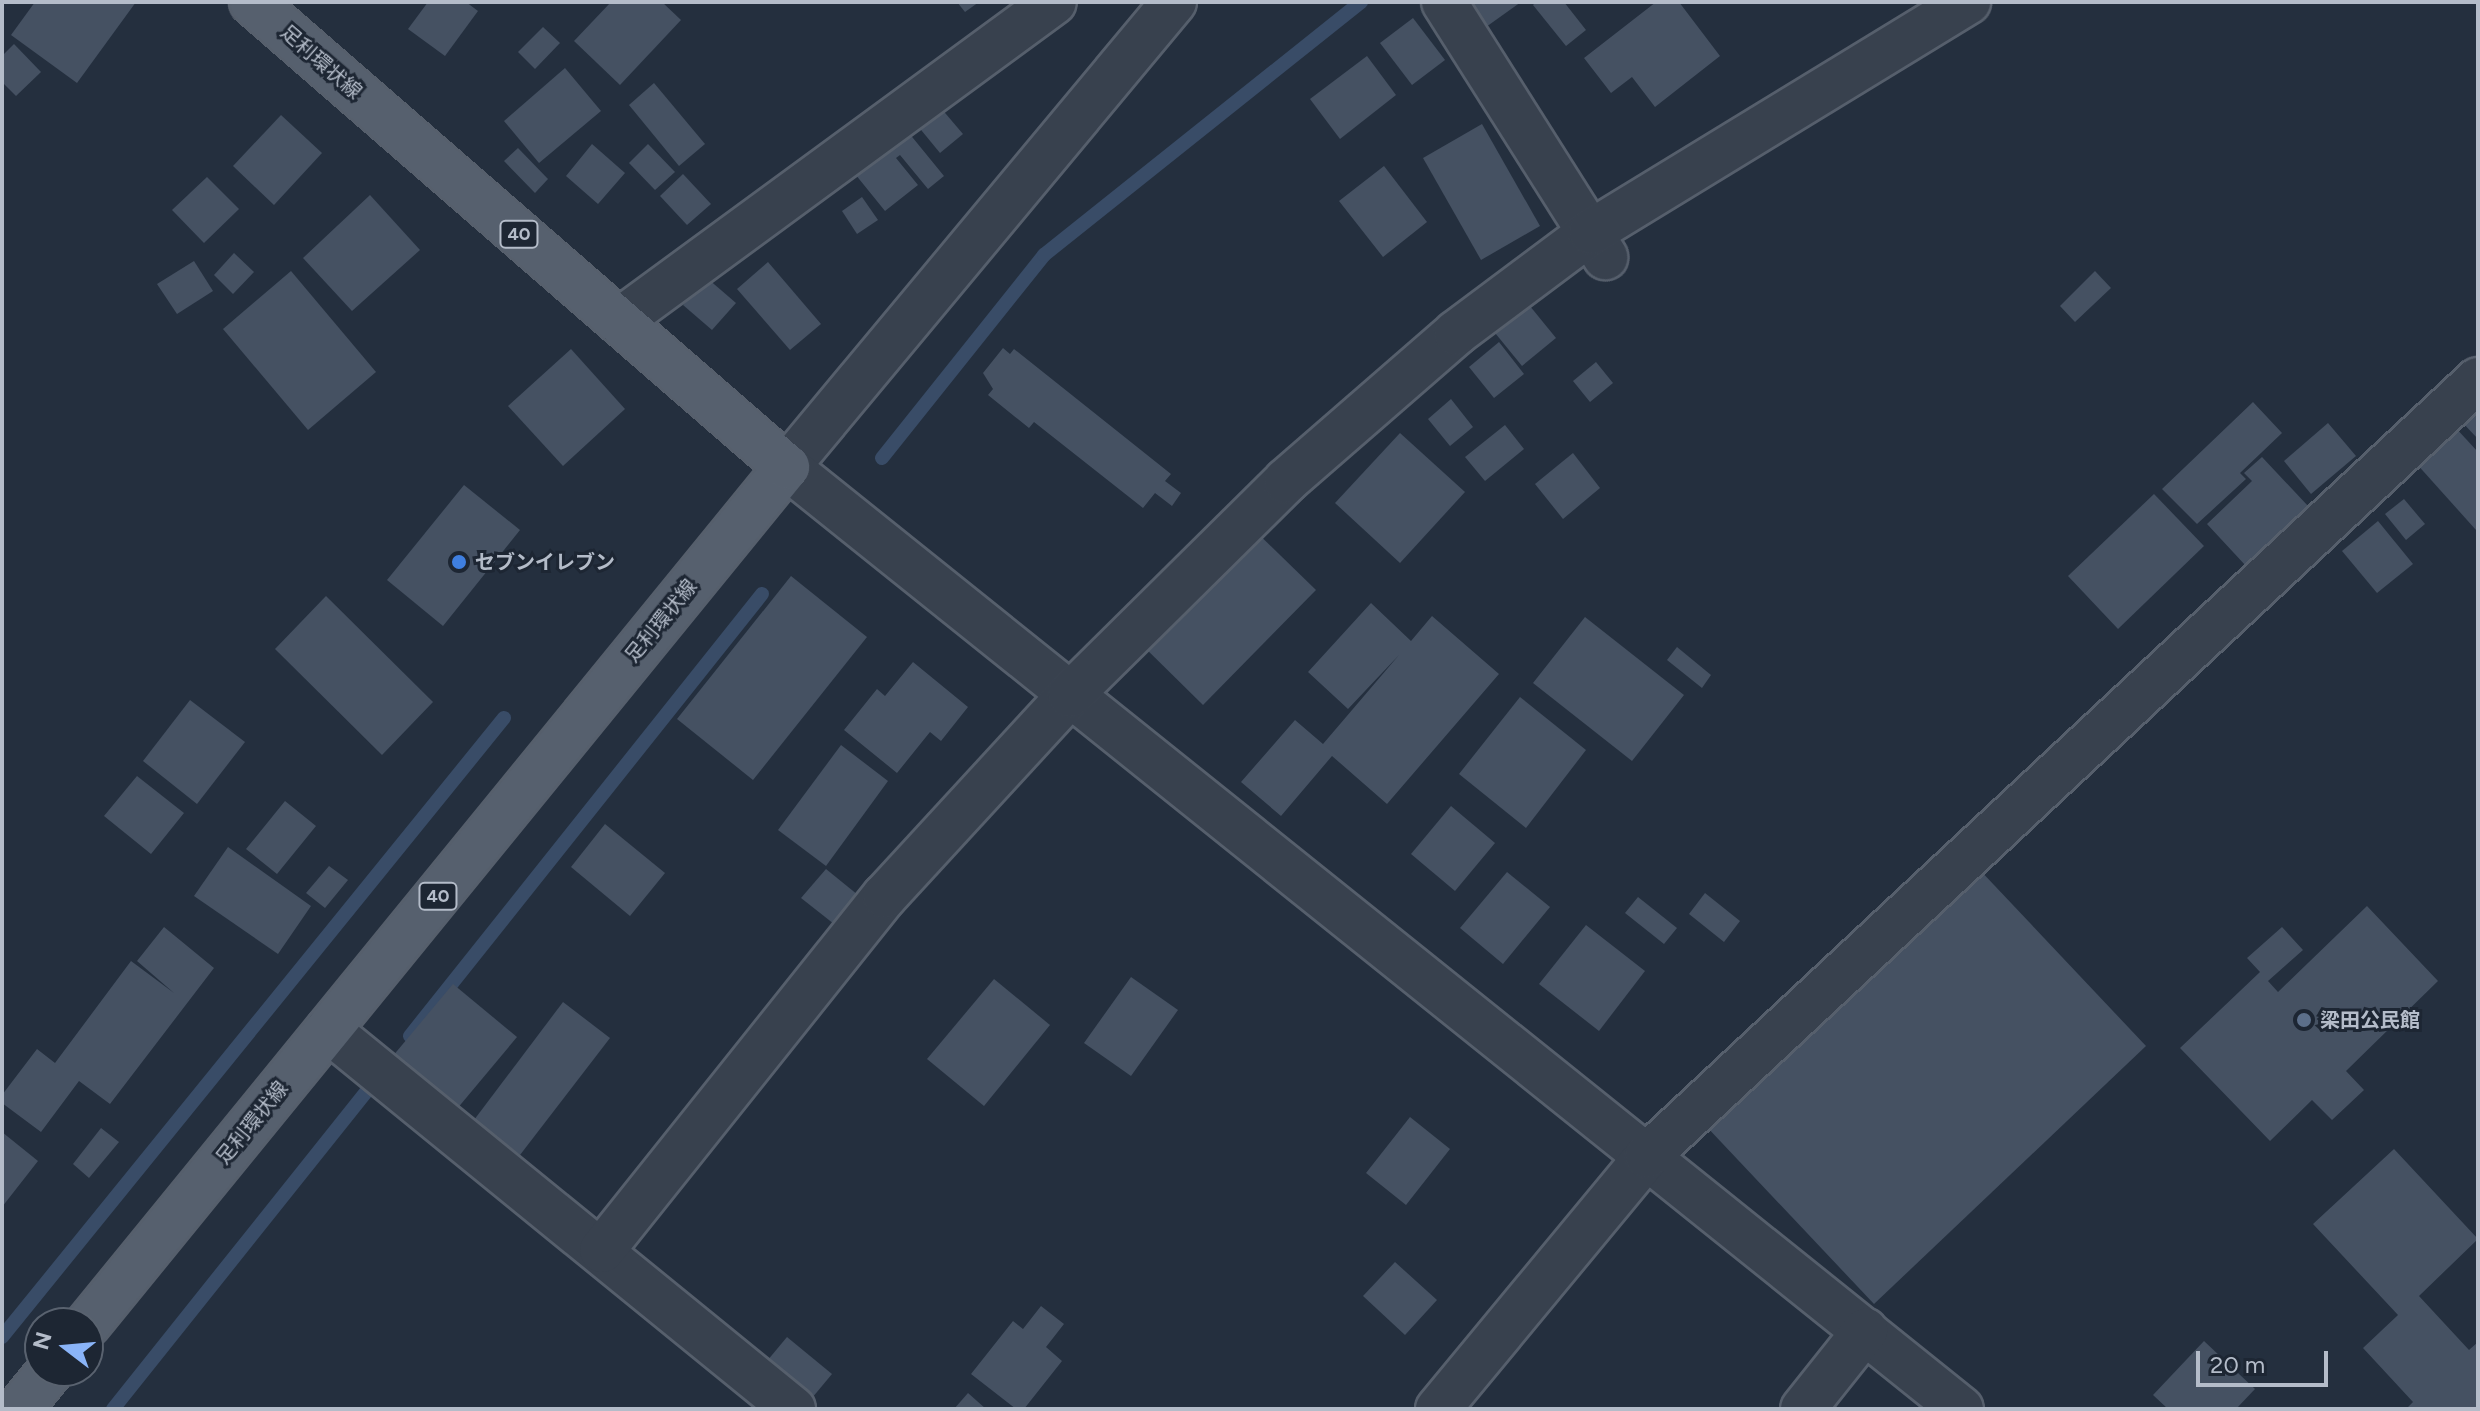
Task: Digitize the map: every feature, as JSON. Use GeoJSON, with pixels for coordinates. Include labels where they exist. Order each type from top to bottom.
{"type":"FeatureCollection","features":[{"type":"Feature","properties":{"kind":"main road","name":"足利環状線"},"geometry":{"type":"LineString","coordinates":[[102,1307],[787,467],[252,2]]}},
{"type":"Feature","properties":{"kind":"main road"},"geometry":{"type":"LineString","coordinates":[[19,1409],[37,1387]]}},
{"type":"Feature","properties":{"kind":"street"},"geometry":{"type":"LineString","coordinates":[[619,321],[1054,2]]}},
{"type":"Feature","properties":{"kind":"street"},"geometry":{"type":"LineString","coordinates":[[1174,2],[787,467],[1961,1409]]}},
{"type":"Feature","properties":{"kind":"street"},"geometry":{"type":"LineString","coordinates":[[1444,2],[1599,245]]}},
{"type":"Feature","properties":{"kind":"street"},"geometry":{"type":"LineString","coordinates":[[602,1250],[885,896],[1070,695],[1286,481],[1456,333],[1599,245],[1968,2]]}},
{"type":"Feature","properties":{"kind":"street"},"geometry":{"type":"LineString","coordinates":[[1438,1409],[1647,1156],[2478,380]]}},
{"type":"Feature","properties":{"kind":"street"},"geometry":{"type":"LineString","coordinates":[[328,1030],[602,1250],[793,1409]]}},
{"type":"Feature","properties":{"kind":"street"},"geometry":{"type":"LineString","coordinates":[[1803,1409],[1865,1331]]}},
{"type":"Feature","properties":{"kind":"building"},"geometry":{"type":"Polygon","coordinates":[[[35,2],[136,2],[77,83],[11,35],[35,2]]]}},
{"type":"Feature","properties":{"kind":"building"},"geometry":{"type":"Polygon","coordinates":[[[428,2],[466,2],[478,11],[445,56],[408,29],[428,2]]]}},
{"type":"Feature","properties":{"kind":"building"},"geometry":{"type":"Polygon","coordinates":[[[611,2],[662,2],[681,20],[620,85],[574,41],[611,2]]]}},
{"type":"Feature","properties":{"kind":"building"},"geometry":{"type":"Polygon","coordinates":[[[957,2],[979,2],[965,12],[957,2]]]}},
{"type":"Feature","properties":{"kind":"building"},"geometry":{"type":"Polygon","coordinates":[[[1436,2],[1521,2],[1465,42],[1436,2]]]}},
{"type":"Feature","properties":{"kind":"building"},"geometry":{"type":"Polygon","coordinates":[[[1536,2],[1564,2],[1586,30],[1566,46],[1533,5],[1536,2]]]}},
{"type":"Feature","properties":{"kind":"building"},"geometry":{"type":"Polygon","coordinates":[[[1656,2],[1679,2],[1720,56],[1655,107],[1632,77],[1611,93],[1584,58],[1656,2]]]}},
{"type":"Feature","properties":{"kind":"building"},"geometry":{"type":"Polygon","coordinates":[[[1413,18],[1445,60],[1412,85],[1380,43],[1413,18]]]}},
{"type":"Feature","properties":{"kind":"building"},"geometry":{"type":"Polygon","coordinates":[[[543,27],[560,43],[535,69],[518,52],[543,27]]]}},
{"type":"Feature","properties":{"kind":"building"},"geometry":{"type":"Polygon","coordinates":[[[14,44],[41,72],[16,96],[2,82],[2,56],[14,44]]]}},
{"type":"Feature","properties":{"kind":"building"},"geometry":{"type":"Polygon","coordinates":[[[1367,56],[1396,95],[1340,139],[1310,99],[1367,56]]]}},
{"type":"Feature","properties":{"kind":"building"},"geometry":{"type":"Polygon","coordinates":[[[565,68],[601,111],[539,163],[504,121],[565,68]]]}},
{"type":"Feature","properties":{"kind":"building"},"geometry":{"type":"Polygon","coordinates":[[[654,83],[705,144],[679,166],[629,105],[654,83]]]}},
{"type":"Feature","properties":{"kind":"building"},"geometry":{"type":"Polygon","coordinates":[[[940,107],[963,134],[940,153],[917,125],[940,107]]]}},
{"type":"Feature","properties":{"kind":"building"},"geometry":{"type":"Polygon","coordinates":[[[281,115],[322,153],[274,205],[233,166],[281,115]]]}},
{"type":"Feature","properties":{"kind":"building"},"geometry":{"type":"Polygon","coordinates":[[[1482,124],[1540,226],[1481,260],[1423,158],[1482,124]]]}},
{"type":"Feature","properties":{"kind":"building"},"geometry":{"type":"Polygon","coordinates":[[[904,127],[944,176],[928,189],[900,155],[896,158],[918,185],[885,211],[851,169],[904,127]]]}},
{"type":"Feature","properties":{"kind":"building"},"geometry":{"type":"Polygon","coordinates":[[[592,144],[625,173],[598,204],[566,176],[592,144]]]}},
{"type":"Feature","properties":{"kind":"building"},"geometry":{"type":"Polygon","coordinates":[[[648,144],[675,172],[655,190],[629,163],[648,144]]]}},
{"type":"Feature","properties":{"kind":"building"},"geometry":{"type":"Polygon","coordinates":[[[518,148],[548,179],[535,193],[504,161],[518,148]]]}},
{"type":"Feature","properties":{"kind":"building"},"geometry":{"type":"Polygon","coordinates":[[[1384,166],[1427,222],[1383,257],[1339,201],[1384,166]]]}},
{"type":"Feature","properties":{"kind":"building"},"geometry":{"type":"Polygon","coordinates":[[[683,174],[711,204],[687,225],[660,196],[683,174]]]}},
{"type":"Feature","properties":{"kind":"building"},"geometry":{"type":"Polygon","coordinates":[[[207,177],[239,209],[204,243],[172,210],[207,177]]]}},
{"type":"Feature","properties":{"kind":"building"},"geometry":{"type":"Polygon","coordinates":[[[370,195],[420,250],[352,311],[303,258],[370,195]]]}},
{"type":"Feature","properties":{"kind":"building"},"geometry":{"type":"Polygon","coordinates":[[[862,197],[878,220],[857,234],[842,211],[862,197]]]}},
{"type":"Feature","properties":{"kind":"building"},"geometry":{"type":"Polygon","coordinates":[[[234,253],[254,272],[233,294],[214,275],[234,253]]]}},
{"type":"Feature","properties":{"kind":"building"},"geometry":{"type":"Polygon","coordinates":[[[194,261],[213,291],[177,314],[157,284],[194,261]]]}},
{"type":"Feature","properties":{"kind":"building"},"geometry":{"type":"Polygon","coordinates":[[[768,262],[821,324],[790,350],[737,289],[768,262]]]}},
{"type":"Feature","properties":{"kind":"building"},"geometry":{"type":"Polygon","coordinates":[[[291,271],[376,372],[308,430],[223,329],[291,271]]]}},
{"type":"Feature","properties":{"kind":"building"},"geometry":{"type":"Polygon","coordinates":[[[2095,271],[2111,288],[2075,322],[2060,306],[2095,271]]]}},
{"type":"Feature","properties":{"kind":"building"},"geometry":{"type":"Polygon","coordinates":[[[707,278],[736,303],[712,330],[683,305],[707,278]]]}},
{"type":"Feature","properties":{"kind":"building"},"geometry":{"type":"Polygon","coordinates":[[[1525,300],[1556,338],[1522,366],[1491,328],[1525,300]]]}},
{"type":"Feature","properties":{"kind":"building"},"geometry":{"type":"Polygon","coordinates":[[[1499,342],[1524,374],[1494,398],[1469,367],[1499,342]]]}},
{"type":"Feature","properties":{"kind":"building"},"geometry":{"type":"Polygon","coordinates":[[[1003,348],[1010,354],[1014,349],[1171,474],[1165,481],[1181,493],[1172,506],[1155,493],[1143,508],[1034,422],[1029,428],[988,395],[993,389],[983,373],[1003,348]]]}},
{"type":"Feature","properties":{"kind":"building"},"geometry":{"type":"Polygon","coordinates":[[[571,349],[625,409],[563,466],[508,406],[571,349]]]}},
{"type":"Feature","properties":{"kind":"building"},"geometry":{"type":"Polygon","coordinates":[[[1596,362],[1613,383],[1590,402],[1573,381],[1596,362]]]}},
{"type":"Feature","properties":{"kind":"building"},"geometry":{"type":"Polygon","coordinates":[[[1451,399],[1473,427],[1450,446],[1428,419],[1451,399]]]}},
{"type":"Feature","properties":{"kind":"building"},"geometry":{"type":"Polygon","coordinates":[[[2253,402],[2282,433],[2240,473],[2246,479],[2197,524],[2162,489],[2253,402]]]}},
{"type":"Feature","properties":{"kind":"building"},"geometry":{"type":"Polygon","coordinates":[[[2478,405],[2478,439],[2461,421],[2478,405]]]}},
{"type":"Feature","properties":{"kind":"building"},"geometry":{"type":"Polygon","coordinates":[[[2328,423],[2356,456],[2311,494],[2284,461],[2328,423]]]}},
{"type":"Feature","properties":{"kind":"building"},"geometry":{"type":"Polygon","coordinates":[[[1505,425],[1524,449],[1485,481],[1465,457],[1505,425]]]}},
{"type":"Feature","properties":{"kind":"building"},"geometry":{"type":"Polygon","coordinates":[[[2454,426],[2478,452],[2476,530],[2415,462],[2454,426]]]}},
{"type":"Feature","properties":{"kind":"building"},"geometry":{"type":"Polygon","coordinates":[[[1400,433],[1465,492],[1400,563],[1335,503],[1400,433]]]}},
{"type":"Feature","properties":{"kind":"building"},"geometry":{"type":"Polygon","coordinates":[[[1573,453],[1600,488],[1563,519],[1535,484],[1573,453]]]}},
{"type":"Feature","properties":{"kind":"building"},"geometry":{"type":"Polygon","coordinates":[[[2262,457],[2309,507],[2246,566],[2207,524],[2252,481],[2244,473],[2262,457]]]}},
{"type":"Feature","properties":{"kind":"building"},"geometry":{"type":"Polygon","coordinates":[[[464,485],[520,530],[443,626],[387,580],[464,485]]]}},
{"type":"Feature","properties":{"kind":"building"},"geometry":{"type":"Polygon","coordinates":[[[2154,494],[2204,546],[2118,629],[2068,576],[2154,494]]]}},
{"type":"Feature","properties":{"kind":"building"},"geometry":{"type":"Polygon","coordinates":[[[2404,499],[2425,524],[2406,540],[2385,514],[2404,499]]]}},
{"type":"Feature","properties":{"kind":"building"},"geometry":{"type":"Polygon","coordinates":[[[2378,521],[2413,564],[2377,593],[2342,551],[2378,521]]]}},
{"type":"Feature","properties":{"kind":"building"},"geometry":{"type":"Polygon","coordinates":[[[1248,524],[1316,590],[1203,705],[1136,639],[1248,524]]]}},
{"type":"Feature","properties":{"kind":"building"},"geometry":{"type":"Polygon","coordinates":[[[791,576],[867,637],[753,780],[677,719],[791,576]]]}},
{"type":"Feature","properties":{"kind":"building"},"geometry":{"type":"Polygon","coordinates":[[[326,596],[433,702],[382,755],[275,649],[326,596]]]}},
{"type":"Feature","properties":{"kind":"building"},"geometry":{"type":"Polygon","coordinates":[[[1371,603],[1411,641],[1432,616],[1499,674],[1387,804],[1332,756],[1281,816],[1241,782],[1295,720],[1323,744],[1399,655],[1348,709],[1308,672],[1371,603]]]}},
{"type":"Feature","properties":{"kind":"building"},"geometry":{"type":"Polygon","coordinates":[[[1585,617],[1684,695],[1632,761],[1533,683],[1585,617]]]}},
{"type":"Feature","properties":{"kind":"building"},"geometry":{"type":"Polygon","coordinates":[[[1677,647],[1711,675],[1702,688],[1667,660],[1677,647]]]}},
{"type":"Feature","properties":{"kind":"building"},"geometry":{"type":"Polygon","coordinates":[[[913,662],[968,707],[941,741],[930,732],[897,773],[844,730],[877,689],[885,696],[913,662]]]}},
{"type":"Feature","properties":{"kind":"building"},"geometry":{"type":"Polygon","coordinates":[[[1520,697],[1586,750],[1526,828],[1459,774],[1520,697]]]}},
{"type":"Feature","properties":{"kind":"building"},"geometry":{"type":"Polygon","coordinates":[[[190,700],[245,742],[197,804],[143,761],[190,700]]]}},
{"type":"Feature","properties":{"kind":"building"},"geometry":{"type":"Polygon","coordinates":[[[841,745],[888,781],[826,866],[778,830],[841,745]]]}},
{"type":"Feature","properties":{"kind":"building"},"geometry":{"type":"Polygon","coordinates":[[[137,776],[184,813],[151,854],[104,816],[137,776]]]}},
{"type":"Feature","properties":{"kind":"building"},"geometry":{"type":"Polygon","coordinates":[[[285,801],[316,826],[277,874],[246,849],[285,801]]]}},
{"type":"Feature","properties":{"kind":"building"},"geometry":{"type":"Polygon","coordinates":[[[1451,806],[1495,843],[1455,891],[1411,854],[1451,806]]]}},
{"type":"Feature","properties":{"kind":"building"},"geometry":{"type":"Polygon","coordinates":[[[605,824],[665,873],[630,916],[571,867],[605,824]]]}},
{"type":"Feature","properties":{"kind":"building"},"geometry":{"type":"Polygon","coordinates":[[[228,847],[311,906],[278,954],[194,896],[228,847]]]}},
{"type":"Feature","properties":{"kind":"building"},"geometry":{"type":"Polygon","coordinates":[[[329,866],[348,880],[325,908],[306,893],[329,866]]]}},
{"type":"Feature","properties":{"kind":"building"},"geometry":{"type":"Polygon","coordinates":[[[1977,867],[2146,1046],[1874,1304],[1705,1125],[1977,867]]]}},
{"type":"Feature","properties":{"kind":"building"},"geometry":{"type":"Polygon","coordinates":[[[826,869],[858,895],[834,924],[801,898],[826,869]]]}},
{"type":"Feature","properties":{"kind":"building"},"geometry":{"type":"Polygon","coordinates":[[[1507,872],[1550,907],[1503,964],[1460,928],[1507,872]]]}},
{"type":"Feature","properties":{"kind":"building"},"geometry":{"type":"Polygon","coordinates":[[[1705,893],[1740,921],[1724,942],[1689,914],[1705,893]]]}},
{"type":"Feature","properties":{"kind":"building"},"geometry":{"type":"Polygon","coordinates":[[[1638,897],[1677,928],[1664,944],[1625,913],[1638,897]]]}},
{"type":"Feature","properties":{"kind":"building","name":"梁田公民館"},"geometry":{"type":"Polygon","coordinates":[[[2367,906],[2438,981],[2346,1071],[2364,1090],[2332,1120],[2312,1100],[2270,1141],[2180,1048],[2260,972],[2247,958],[2282,927],[2303,950],[2268,981],[2278,992],[2367,906]]]}},
{"type":"Feature","properties":{"kind":"building"},"geometry":{"type":"Polygon","coordinates":[[[1586,925],[1645,971],[1599,1031],[1539,984],[1586,925]]]}},
{"type":"Feature","properties":{"kind":"building"},"geometry":{"type":"Polygon","coordinates":[[[164,927],[214,968],[110,1104],[79,1081],[41,1132],[2,1103],[2,1095],[37,1049],[55,1063],[131,961],[174,993],[137,961],[164,927]]]}},
{"type":"Feature","properties":{"kind":"building"},"geometry":{"type":"Polygon","coordinates":[[[1131,977],[1178,1010],[1131,1076],[1084,1043],[1131,977]]]}},
{"type":"Feature","properties":{"kind":"building"},"geometry":{"type":"Polygon","coordinates":[[[994,979],[1050,1025],[984,1106],[927,1059],[994,979]]]}},
{"type":"Feature","properties":{"kind":"building"},"geometry":{"type":"Polygon","coordinates":[[[453,984],[517,1037],[446,1122],[382,1069],[453,984]]]}},
{"type":"Feature","properties":{"kind":"building"},"geometry":{"type":"Polygon","coordinates":[[[563,1002],[610,1038],[520,1155],[474,1120],[563,1002]]]}},
{"type":"Feature","properties":{"kind":"building"},"geometry":{"type":"Polygon","coordinates":[[[1410,1117],[1450,1149],[1406,1205],[1366,1173],[1410,1117]]]}},
{"type":"Feature","properties":{"kind":"building"},"geometry":{"type":"Polygon","coordinates":[[[101,1128],[119,1142],[89,1178],[73,1164],[101,1128]]]}},
{"type":"Feature","properties":{"kind":"building"},"geometry":{"type":"Polygon","coordinates":[[[2,1132],[38,1161],[2,1207],[2,1132]]]}},
{"type":"Feature","properties":{"kind":"building"},"geometry":{"type":"Polygon","coordinates":[[[2394,1149],[2478,1239],[2419,1296],[2469,1350],[2478,1342],[2478,1409],[2406,1409],[2413,1402],[2363,1348],[2398,1315],[2313,1224],[2394,1149]]]}},
{"type":"Feature","properties":{"kind":"building"},"geometry":{"type":"Polygon","coordinates":[[[1395,1262],[1437,1300],[1405,1335],[1363,1296],[1395,1262]]]}},
{"type":"Feature","properties":{"kind":"building"},"geometry":{"type":"Polygon","coordinates":[[[1041,1306],[1064,1324],[1046,1347],[1062,1361],[1024,1409],[1016,1409],[971,1374],[1013,1321],[1023,1329],[1041,1306]]]}},
{"type":"Feature","properties":{"kind":"building"},"geometry":{"type":"Polygon","coordinates":[[[787,1337],[832,1374],[812,1398],[767,1361],[787,1337]]]}},
{"type":"Feature","properties":{"kind":"building"},"geometry":{"type":"Polygon","coordinates":[[[2204,1341],[2255,1389],[2236,1409],[2168,1409],[2153,1395],[2204,1341]]]}},
{"type":"Feature","properties":{"kind":"building"},"geometry":{"type":"Polygon","coordinates":[[[968,1393],[986,1409],[954,1409],[968,1393]]]}},
{"type":"Feature","properties":{"kind":"waterway"},"geometry":{"type":"LineString","coordinates":[[882,458],[1044,255],[1361,2]]}},
{"type":"Feature","properties":{"kind":"waterway"},"geometry":{"type":"LineString","coordinates":[[410,1036],[762,594]]}},
{"type":"Feature","properties":{"kind":"waterway"},"geometry":{"type":"LineString","coordinates":[[2,1337],[504,718]]}},
{"type":"Feature","properties":{"kind":"waterway"},"geometry":{"type":"LineString","coordinates":[[113,1409],[377,1078]]}},
{"type":"Feature","properties":{"kind":"place","name":"セブンイレブン"},"geometry":{"type":"Point","coordinates":[459,562]}},
{"type":"Feature","properties":{"kind":"place","name":"梁田公民館"},"geometry":{"type":"Point","coordinates":[2304,1020]}}]}
